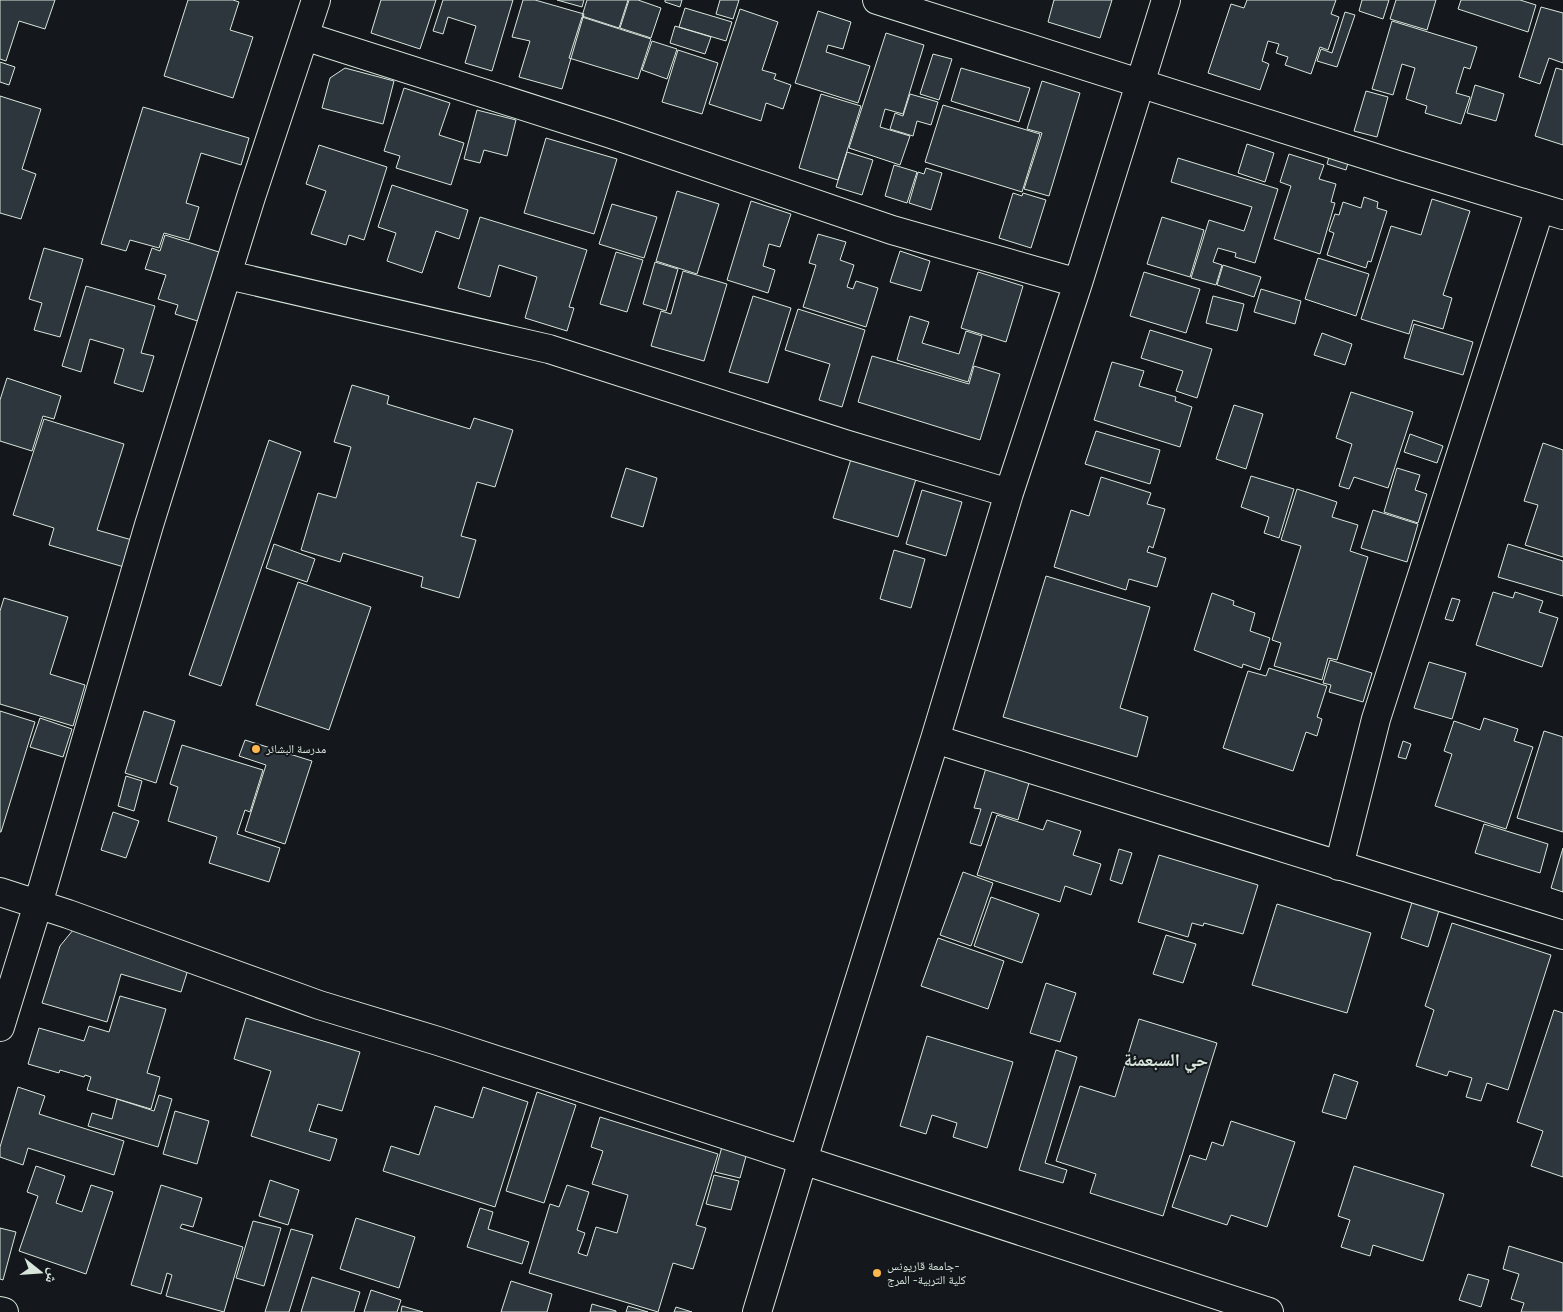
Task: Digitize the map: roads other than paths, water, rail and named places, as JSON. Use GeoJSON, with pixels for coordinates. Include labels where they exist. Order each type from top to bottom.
{"type":"FeatureCollection","features":[{"type":"Feature","properties":{"kind":"street"},"geometry":{"type":"LineString","coordinates":[[0,1027],[150,525],[251,196],[316,0]]}},
{"type":"Feature","properties":{"kind":"street"},"geometry":{"type":"LineString","coordinates":[[876,0],[1551,211],[1376,719],[1339,866]]}},
{"type":"Feature","properties":{"kind":"street"},"geometry":{"type":"LineString","coordinates":[[757,1312],[1009,493],[1078,283],[1166,0]]}},
{"type":"Feature","properties":{"kind":"street"},"geometry":{"type":"LineString","coordinates":[[304,36],[611,134],[892,230],[1078,283]]}},
{"type":"Feature","properties":{"kind":"street"},"geometry":{"type":"LineString","coordinates":[[228,275],[549,349],[845,444],[1009,493]]}},
{"type":"Feature","properties":{"kind":"street"},"geometry":{"type":"LineString","coordinates":[[935,738],[1563,935]]}},
{"type":"Feature","properties":{"kind":"street"},"geometry":{"type":"LineString","coordinates":[[0,892],[319,1005],[438,1041],[1269,1312]]}},
{"type":"Feature","properties":{"kind":"street"},"geometry":{"type":"LineString","coordinates":[[0,1310],[4,1312]]}},
{"type":"Feature","properties":{"kind":"place","name":"مدرسة البشائر"},"geometry":{"type":"Point","coordinates":[256,749]}},
{"type":"Feature","properties":{"kind":"place","name":"جامعة قاريونس- كلية التربية- المرج"},"geometry":{"type":"Point","coordinates":[877,1273]}},
{"type":"Feature","properties":{"kind":"district","name":"حي السبعمئة"},"geometry":{"type":"Point","coordinates":[1166,1060]}}]}
